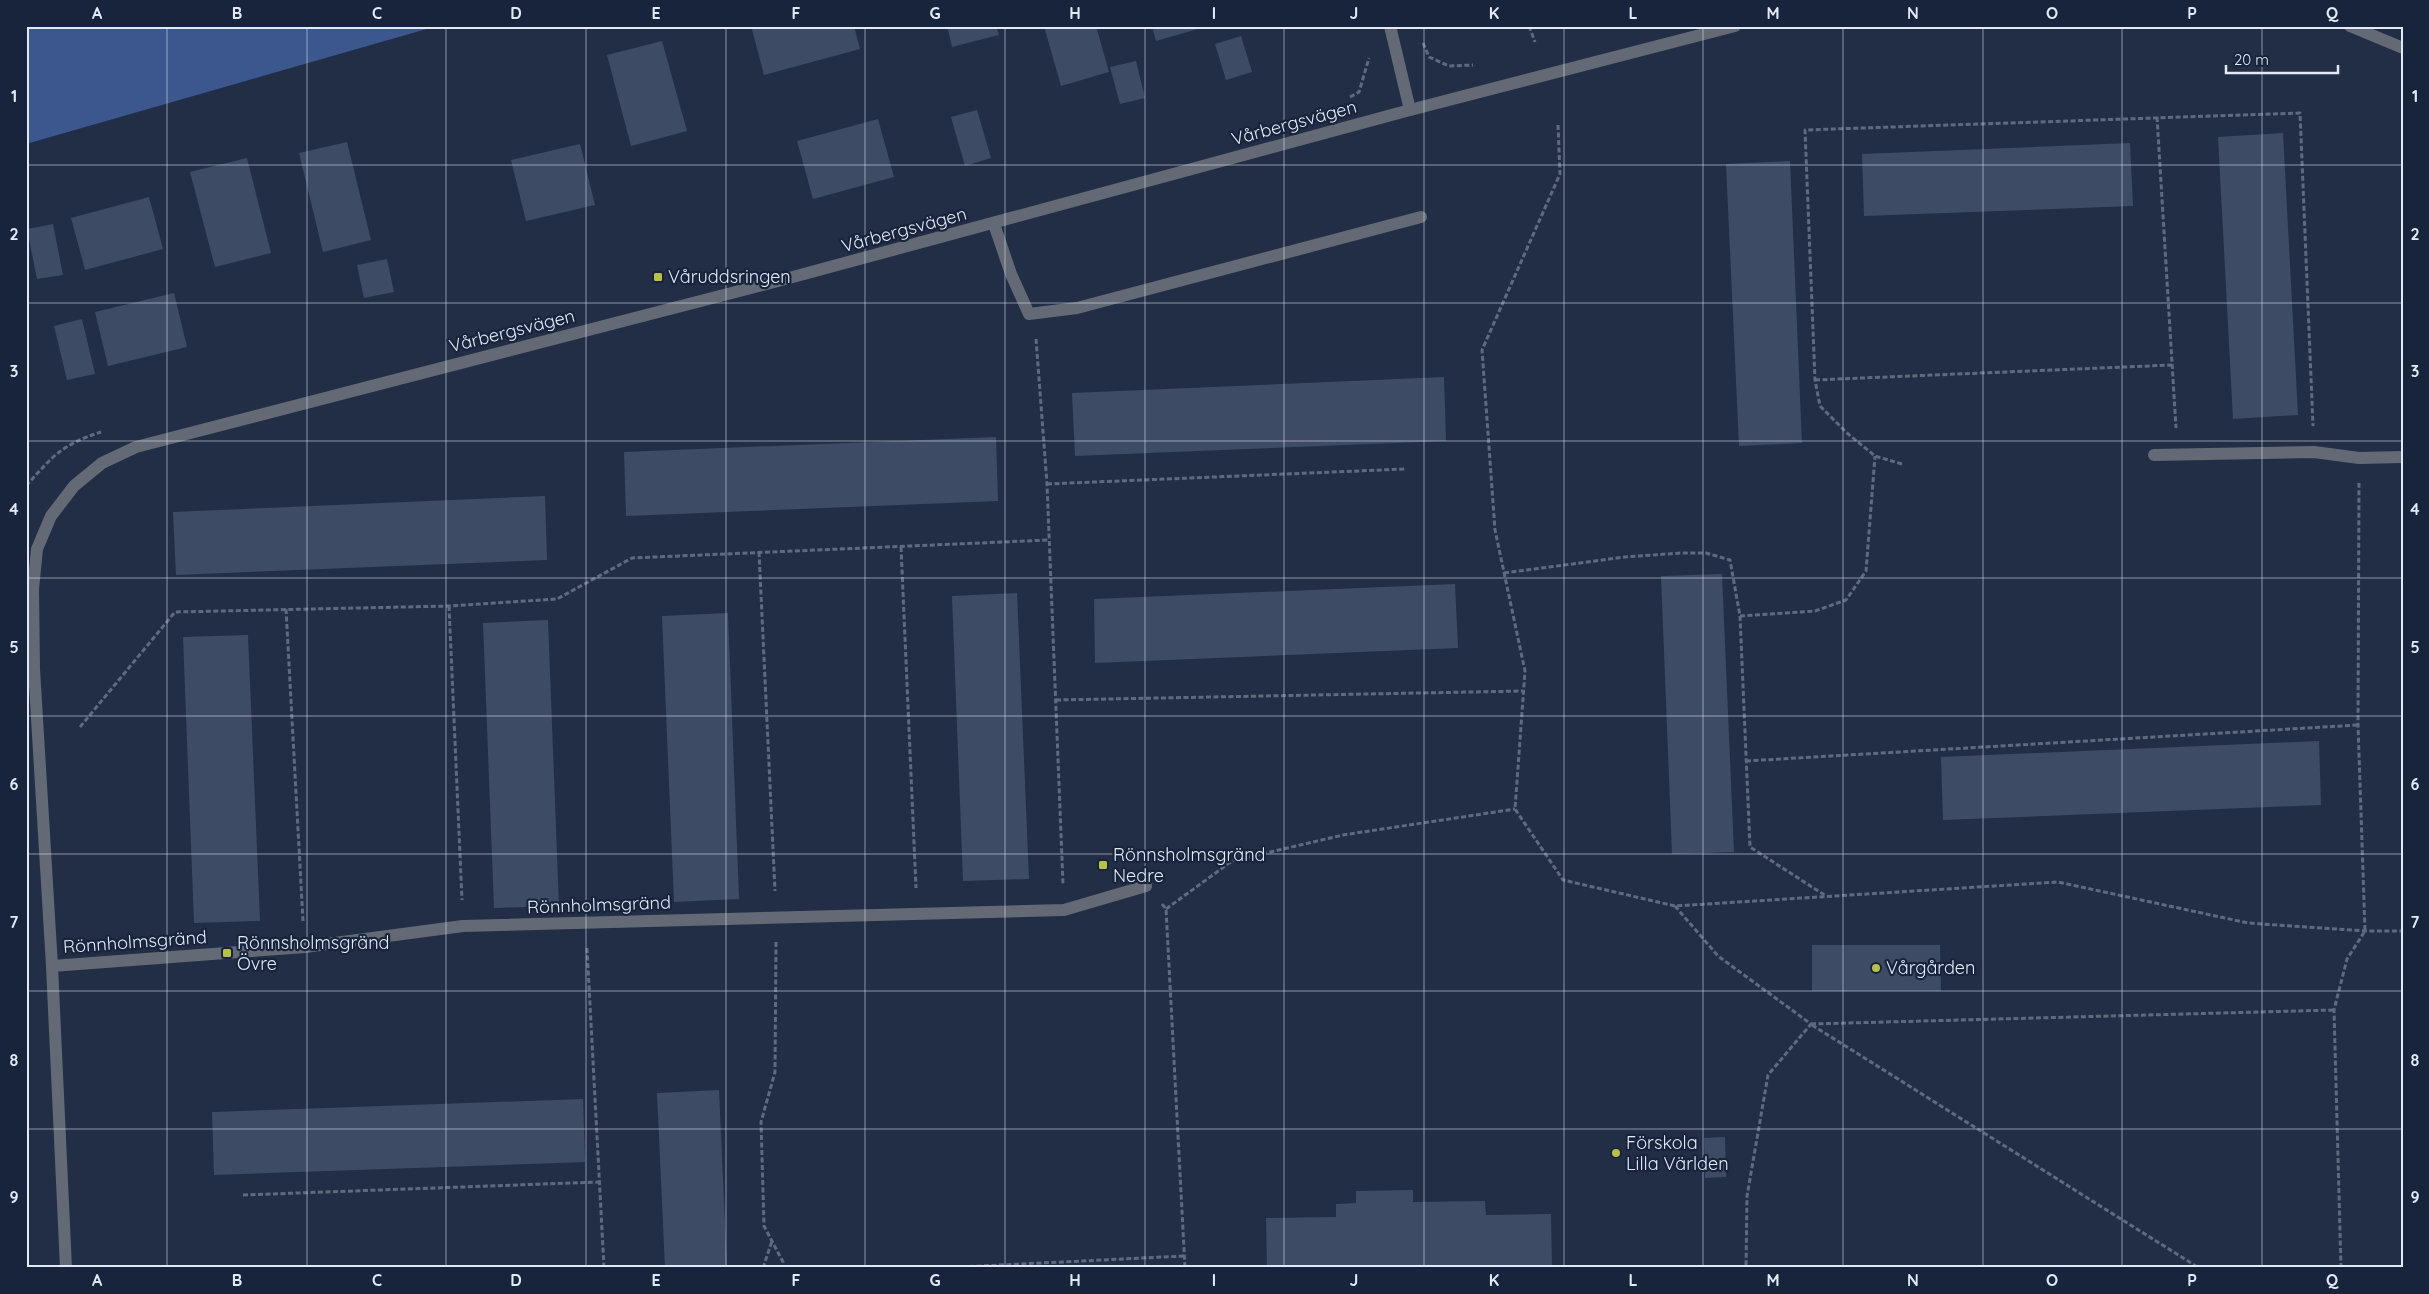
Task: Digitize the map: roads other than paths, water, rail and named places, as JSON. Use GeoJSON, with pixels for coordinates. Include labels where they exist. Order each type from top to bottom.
{"type":"FeatureCollection","features":[{"type":"Feature","properties":{"kind":"street","name":"Vårbergsvägen"},"geometry":{"type":"LineString","coordinates":[[66,1268],[52,966],[30,669],[33,588],[37,549],[51,516],[74,486],[102,463],[146,445],[994,224],[1410,110],[1735,26]]}},
{"type":"Feature","properties":{"kind":"street"},"geometry":{"type":"LineString","coordinates":[[2350,26],[2403,48]]}},
{"type":"Feature","properties":{"kind":"street"},"geometry":{"type":"LineString","coordinates":[[1390,28],[1410,110]]}},
{"type":"Feature","properties":{"kind":"street"},"geometry":{"type":"LineString","coordinates":[[994,224],[1011,274],[1029,314],[1077,308],[1421,217]]}},
{"type":"Feature","properties":{"kind":"street"},"geometry":{"type":"LineString","coordinates":[[2154,454],[2314,452],[2359,458],[2403,457]]}},
{"type":"Feature","properties":{"kind":"street","name":"Rönnholmsgränd"},"geometry":{"type":"LineString","coordinates":[[52,966],[305,947],[463,926],[1064,910],[1146,886]]}},
{"type":"Feature","properties":{"kind":"place","name":"Våruddsringen"},"geometry":{"type":"Point","coordinates":[658,277]}},
{"type":"Feature","properties":{"kind":"place","name":"Rönnsholmsgränd Nedre"},"geometry":{"type":"Point","coordinates":[1103,865]}},
{"type":"Feature","properties":{"kind":"place","name":"Rönnsholmsgränd Övre"},"geometry":{"type":"Point","coordinates":[227,953]}},
{"type":"Feature","properties":{"kind":"place","name":"Vårgården"},"geometry":{"type":"Point","coordinates":[1876,968]}},
{"type":"Feature","properties":{"kind":"place","name":"Förskola Lilla Världen"},"geometry":{"type":"Point","coordinates":[1616,1153]}}]}
